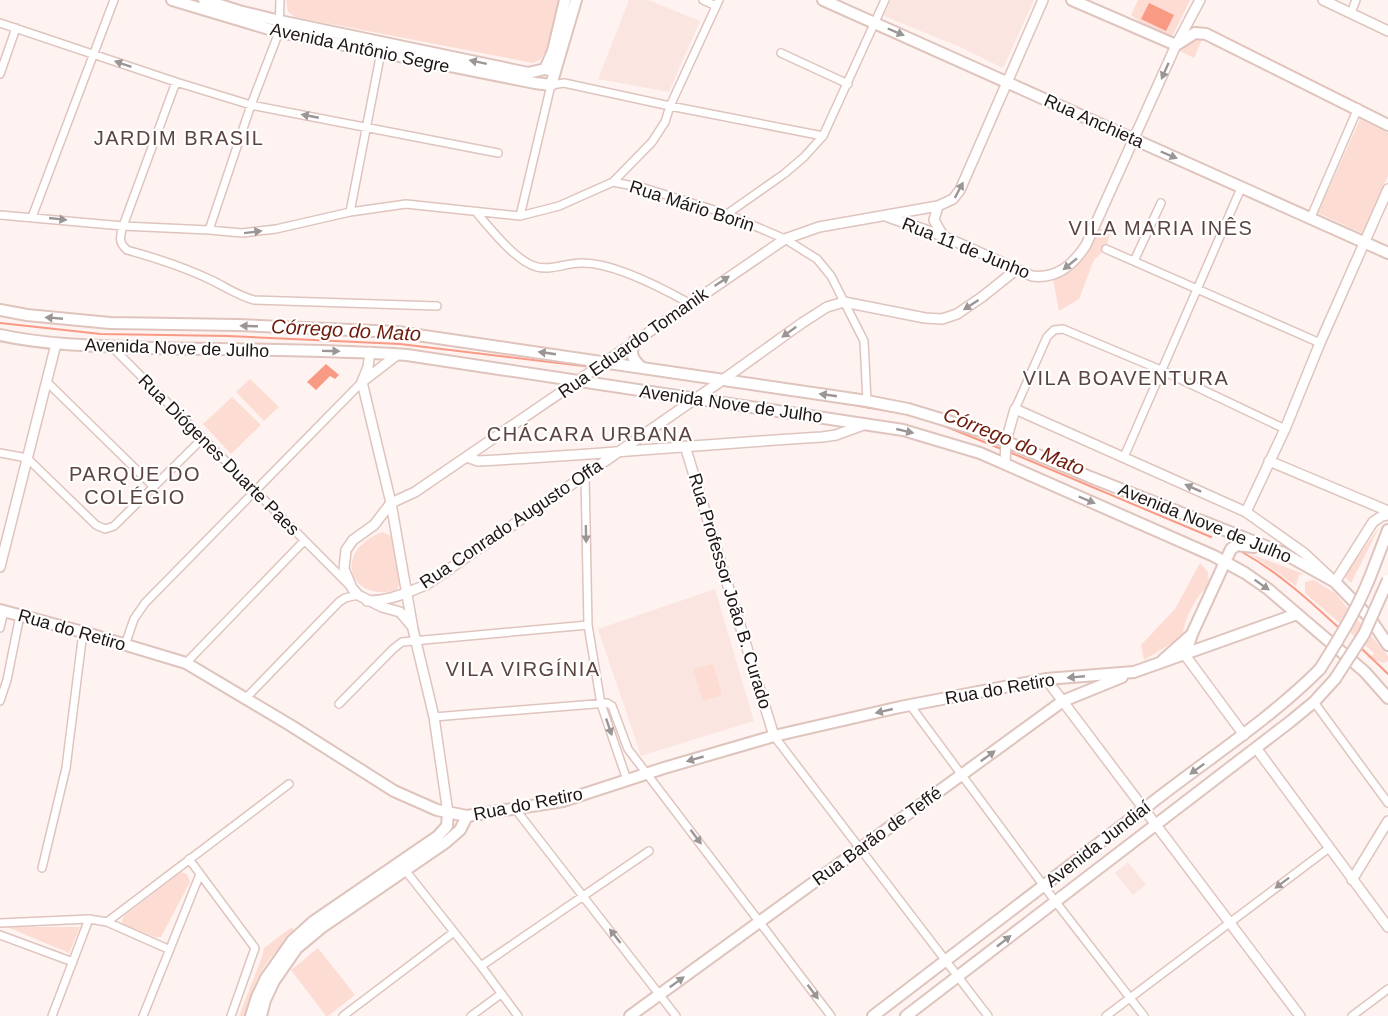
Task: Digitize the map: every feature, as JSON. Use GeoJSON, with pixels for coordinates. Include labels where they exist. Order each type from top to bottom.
{"type":"FeatureCollection","features":[{"type":"Feature","properties":{"kind":"main road","name":"Avenida Antônio Segre"},"geometry":{"type":"LineString","coordinates":[[172,0],[381,52],[551,85]]}},
{"type":"Feature","properties":{"kind":"main road","name":"Rua Anchieta"},"geometry":{"type":"LineString","coordinates":[[823,0],[1388,253]]}},
{"type":"Feature","properties":{"kind":"main road"},"geometry":{"type":"LineString","coordinates":[[1071,0],[1176,45],[1194,33],[1206,34],[1388,125]]}},
{"type":"Feature","properties":{"kind":"main road","name":"Avenida Antônio Segre"},"geometry":{"type":"LineString","coordinates":[[209,1],[279,27],[528,73],[550,70]]}},
{"type":"Feature","properties":{"kind":"main road"},"geometry":{"type":"LineString","coordinates":[[551,85],[550,70],[553,51],[570,3]]}},
{"type":"Feature","properties":{"kind":"main road","name":"Avenida Nove de Julho"},"geometry":{"type":"LineString","coordinates":[[0,310],[110,323],[397,332],[602,365],[641,368],[867,400],[913,410],[981,431],[1089,477],[1283,554],[1335,582],[1369,616],[1388,645]]}},
{"type":"Feature","properties":{"kind":"main road","name":"Avenida Nove de Julho"},"geometry":{"type":"LineString","coordinates":[[0,335],[56,344],[370,352],[580,380],[903,430],[1005,459],[1225,562],[1268,590],[1297,614],[1365,672],[1388,698]]}},
{"type":"Feature","properties":{"kind":"main road"},"geometry":{"type":"LineString","coordinates":[[635,340],[631,351],[632,356],[641,368]]}},
{"type":"Feature","properties":{"kind":"main road","name":"Avenida Jundiaí"},"geometry":{"type":"LineString","coordinates":[[873,1016],[1143,809],[1244,735],[1279,707],[1320,669],[1350,622],[1364,594],[1388,530]]}},
{"type":"Feature","properties":{"kind":"main road"},"geometry":{"type":"LineString","coordinates":[[1185,655],[1193,632],[1231,549],[1242,544],[1283,554]]}},
{"type":"Feature","properties":{"kind":"main road","name":"Avenida Jundiaí"},"geometry":{"type":"LineString","coordinates":[[906,1016],[1314,702],[1335,679],[1364,634],[1388,580]]}},
{"type":"Feature","properties":{"kind":"main road","name":"Rua do Retiro"},"geometry":{"type":"LineString","coordinates":[[2,610],[186,663],[394,791],[448,813],[467,816],[563,801],[774,736],[910,705],[1046,680],[1134,672],[1297,614]]}},
{"type":"Feature","properties":{"kind":"main road"},"geometry":{"type":"LineString","coordinates":[[1193,632],[1205,648]]}},
{"type":"Feature","properties":{"kind":"main road","name":"Rua do Retiro"},"geometry":{"type":"LineString","coordinates":[[1161,662],[1193,632]]}},
{"type":"Feature","properties":{"kind":"main road","name":"Rua Barão de Teffé"},"geometry":{"type":"LineString","coordinates":[[630,1016],[1063,701],[1134,672]]}},
{"type":"Feature","properties":{"kind":"main road"},"geometry":{"type":"LineString","coordinates":[[261,1016],[265,1000],[274,981],[297,948],[406,864],[438,836],[447,826],[448,813]]}},
{"type":"Feature","properties":{"kind":"main road"},"geometry":{"type":"LineString","coordinates":[[251,1016],[266,978],[292,940],[314,921],[460,830],[467,816]]}},
{"type":"Feature","properties":{"kind":"street"},"geometry":{"type":"LineString","coordinates":[[32,217],[114,0]]}},
{"type":"Feature","properties":{"kind":"street"},"geometry":{"type":"LineString","coordinates":[[209,230],[279,27],[280,0]]}},
{"type":"Feature","properties":{"kind":"street"},"geometry":{"type":"LineString","coordinates":[[613,182],[652,142],[665,122],[670,106],[718,3],[703,0]]}},
{"type":"Feature","properties":{"kind":"street"},"geometry":{"type":"LineString","coordinates":[[727,214],[784,174],[823,136],[885,0]]}},
{"type":"Feature","properties":{"kind":"street"},"geometry":{"type":"LineString","coordinates":[[944,236],[933,219],[938,206],[953,199],[960,190],[1043,0]]}},
{"type":"Feature","properties":{"kind":"street","name":"Rua 11 de Junho"},"geometry":{"type":"LineString","coordinates":[[888,217],[944,236],[1032,276],[1043,277],[1055,274],[1076,260],[1086,245],[1176,45],[1200,0]]}},
{"type":"Feature","properties":{"kind":"street"},"geometry":{"type":"LineString","coordinates":[[1323,0],[1388,31]]}},
{"type":"Feature","properties":{"kind":"street"},"geometry":{"type":"LineString","coordinates":[[1351,13],[1356,0]]}},
{"type":"Feature","properties":{"kind":"street"},"geometry":{"type":"LineString","coordinates":[[0,23],[251,105],[498,153]]}},
{"type":"Feature","properties":{"kind":"street"},"geometry":{"type":"LineString","coordinates":[[0,74],[16,28]]}},
{"type":"Feature","properties":{"kind":"street"},"geometry":{"type":"LineString","coordinates":[[350,212],[381,52]]}},
{"type":"Feature","properties":{"kind":"street"},"geometry":{"type":"LineString","coordinates":[[781,53],[848,84]]}},
{"type":"Feature","properties":{"kind":"street"},"geometry":{"type":"LineString","coordinates":[[550,70],[564,82]]}},
{"type":"Feature","properties":{"kind":"street"},"geometry":{"type":"LineString","coordinates":[[176,82],[123,226],[119,239],[121,245],[127,250],[171,262],[214,281],[241,297],[254,300],[437,306]]}},
{"type":"Feature","properties":{"kind":"street"},"geometry":{"type":"LineString","coordinates":[[520,216],[551,85],[564,82],[670,106],[823,136]]}},
{"type":"Feature","properties":{"kind":"street"},"geometry":{"type":"LineString","coordinates":[[1311,217],[1358,108]]}},
{"type":"Feature","properties":{"kind":"street","name":"Rua Mário Borin"},"geometry":{"type":"LineString","coordinates":[[0,215],[123,226],[242,233],[276,229],[350,212],[406,204],[520,216],[559,206],[613,182],[644,188],[727,214],[785,239],[817,259],[831,276],[864,341],[867,400]]}},
{"type":"Feature","properties":{"kind":"street"},"geometry":{"type":"LineString","coordinates":[[1124,457],[1242,186]]}},
{"type":"Feature","properties":{"kind":"street"},"geometry":{"type":"LineString","coordinates":[[1246,512],[1285,429],[1388,189]]}},
{"type":"Feature","properties":{"kind":"street"},"geometry":{"type":"LineString","coordinates":[[1134,261],[1161,203]]}},
{"type":"Feature","properties":{"kind":"street","name":"Rua Eduardo Tomanik"},"geometry":{"type":"LineString","coordinates":[[391,503],[415,492],[785,239],[819,227],[888,217],[938,206]]}},
{"type":"Feature","properties":{"kind":"street"},"geometry":{"type":"LineString","coordinates":[[476,212],[513,253],[536,267],[560,267],[581,262],[606,266],[689,303]]}},
{"type":"Feature","properties":{"kind":"street"},"geometry":{"type":"LineString","coordinates":[[1106,249],[1320,343]]}},
{"type":"Feature","properties":{"kind":"street"},"geometry":{"type":"LineString","coordinates":[[844,302],[925,318],[942,319],[957,314],[1017,269]]}},
{"type":"Feature","properties":{"kind":"street","name":"Rua Conrado Augusto Offa"},"geometry":{"type":"LineString","coordinates":[[407,591],[426,585],[724,380],[802,323],[827,308],[844,302]]}},
{"type":"Feature","properties":{"kind":"street"},"geometry":{"type":"LineString","coordinates":[[1005,459],[1006,442],[1015,410],[1047,337],[1054,330],[1064,328],[1161,370],[1285,429]]}},
{"type":"Feature","properties":{"kind":"street"},"geometry":{"type":"LineString","coordinates":[[0,567],[56,344]]}},
{"type":"Feature","properties":{"kind":"street","name":"Rua Diógenes Duarte Paes"},"geometry":{"type":"LineString","coordinates":[[112,346],[202,439],[359,594]]}},
{"type":"Feature","properties":{"kind":"street"},"geometry":{"type":"LineString","coordinates":[[370,352],[368,367],[362,382],[391,503],[413,629],[434,717],[448,813]]}},
{"type":"Feature","properties":{"kind":"street"},"geometry":{"type":"LineString","coordinates":[[125,645],[134,619],[145,603],[362,382],[397,355]]}},
{"type":"Feature","properties":{"kind":"street"},"geometry":{"type":"LineString","coordinates":[[47,382],[154,487]]}},
{"type":"Feature","properties":{"kind":"street"},"geometry":{"type":"LineString","coordinates":[[1015,410],[1246,512],[1304,553],[1335,582],[1373,522],[1388,513]]}},
{"type":"Feature","properties":{"kind":"street"},"geometry":{"type":"LineString","coordinates":[[822,437],[826,418]]}},
{"type":"Feature","properties":{"kind":"street"},"geometry":{"type":"LineString","coordinates":[[467,457],[478,461],[822,437],[836,435],[866,424]]}},
{"type":"Feature","properties":{"kind":"street"},"geometry":{"type":"LineString","coordinates":[[0,453],[27,458],[96,525],[105,529],[114,526],[202,439]]}},
{"type":"Feature","properties":{"kind":"street","name":"Rua Professor João B. Curado"},"geometry":{"type":"LineString","coordinates":[[685,446],[774,736]]}},
{"type":"Feature","properties":{"kind":"street"},"geometry":{"type":"LineString","coordinates":[[1269,460],[1388,513]]}},
{"type":"Feature","properties":{"kind":"street"},"geometry":{"type":"LineString","coordinates":[[585,476],[588,625],[601,704],[627,780]]}},
{"type":"Feature","properties":{"kind":"street"},"geometry":{"type":"LineString","coordinates":[[391,503],[374,525],[353,540],[346,550],[344,558],[346,578],[359,594],[400,612],[413,629]]}},
{"type":"Feature","properties":{"kind":"street"},"geometry":{"type":"LineString","coordinates":[[374,525],[385,526],[397,535]]}},
{"type":"Feature","properties":{"kind":"street"},"geometry":{"type":"LineString","coordinates":[[186,663],[304,541]]}},
{"type":"Feature","properties":{"kind":"street"},"geometry":{"type":"LineString","coordinates":[[326,563],[335,563],[344,558]]}},
{"type":"Feature","properties":{"kind":"street"},"geometry":{"type":"LineString","coordinates":[[246,698],[345,598],[359,594],[390,600],[407,591]]}},
{"type":"Feature","properties":{"kind":"street"},"geometry":{"type":"LineString","coordinates":[[0,628],[2,610]]}},
{"type":"Feature","properties":{"kind":"street"},"geometry":{"type":"LineString","coordinates":[[0,700],[7,680],[20,615]]}},
{"type":"Feature","properties":{"kind":"street"},"geometry":{"type":"LineString","coordinates":[[339,704],[402,642],[588,625]]}},
{"type":"Feature","properties":{"kind":"street"},"geometry":{"type":"LineString","coordinates":[[42,868],[66,768],[83,632]]}},
{"type":"Feature","properties":{"kind":"street"},"geometry":{"type":"LineString","coordinates":[[1185,655],[1244,735]]}},
{"type":"Feature","properties":{"kind":"street"},"geometry":{"type":"LineString","coordinates":[[1046,680],[1300,1016]]}},
{"type":"Feature","properties":{"kind":"street"},"geometry":{"type":"LineString","coordinates":[[1314,702],[1388,803]]}},
{"type":"Feature","properties":{"kind":"street"},"geometry":{"type":"LineString","coordinates":[[434,717],[607,703],[612,706],[627,749],[831,1016]]}},
{"type":"Feature","properties":{"kind":"street"},"geometry":{"type":"LineString","coordinates":[[910,705],[1055,901],[1144,1016]]}},
{"type":"Feature","properties":{"kind":"street"},"geometry":{"type":"LineString","coordinates":[[774,736],[988,1016]]}},
{"type":"Feature","properties":{"kind":"street"},"geometry":{"type":"LineString","coordinates":[[1256,748],[1388,927]]}},
{"type":"Feature","properties":{"kind":"street"},"geometry":{"type":"LineString","coordinates":[[106,922],[289,784]]}},
{"type":"Feature","properties":{"kind":"street"},"geometry":{"type":"LineString","coordinates":[[516,810],[676,1016]]}},
{"type":"Feature","properties":{"kind":"street"},"geometry":{"type":"LineString","coordinates":[[1352,880],[1388,821]]}},
{"type":"Feature","properties":{"kind":"street"},"geometry":{"type":"LineString","coordinates":[[1106,1016],[1329,848]]}},
{"type":"Feature","properties":{"kind":"street"},"geometry":{"type":"LineString","coordinates":[[481,966],[649,851]]}},
{"type":"Feature","properties":{"kind":"street"},"geometry":{"type":"LineString","coordinates":[[189,859],[255,948],[231,1016]]}},
{"type":"Feature","properties":{"kind":"street"},"geometry":{"type":"LineString","coordinates":[[406,864],[518,1016]]}},
{"type":"Feature","properties":{"kind":"street"},"geometry":{"type":"LineString","coordinates":[[142,1016],[200,874]]}},
{"type":"Feature","properties":{"kind":"street"},"geometry":{"type":"LineString","coordinates":[[0,923],[89,919],[106,922],[168,949]]}},
{"type":"Feature","properties":{"kind":"street"},"geometry":{"type":"LineString","coordinates":[[52,1016],[89,919]]}},
{"type":"Feature","properties":{"kind":"street"},"geometry":{"type":"LineString","coordinates":[[343,1016],[454,932]]}},
{"type":"Feature","properties":{"kind":"street"},"geometry":{"type":"LineString","coordinates":[[0,935],[73,962]]}},
{"type":"Feature","properties":{"kind":"street"},"geometry":{"type":"LineString","coordinates":[[1352,1016],[1388,989]]}},
{"type":"Feature","properties":{"kind":"street"},"geometry":{"type":"LineString","coordinates":[[471,1016],[501,994]]}},
{"type":"Feature","properties":{"kind":"shaded area"},"geometry":{"type":"Polygon","coordinates":[[[286,0],[559,0],[546,51],[540,60],[533,63],[295,17],[288,12],[286,0]]]}},
{"type":"Feature","properties":{"kind":"shaded area"},"geometry":{"type":"Polygon","coordinates":[[[629,0],[648,0],[700,21],[669,92],[598,79],[629,0]]]}},
{"type":"Feature","properties":{"kind":"shaded area"},"geometry":{"type":"Polygon","coordinates":[[[891,0],[1034,0],[1003,68],[960,47],[884,16],[891,0]]]}},
{"type":"Feature","properties":{"kind":"shaded area"},"geometry":{"type":"Polygon","coordinates":[[[1138,0],[1190,0],[1172,37],[1145,25],[1131,15],[1138,0]]]}},
{"type":"Feature","properties":{"kind":"shaded area"},"geometry":{"type":"Polygon","coordinates":[[[1149,3],[1174,15],[1166,31],[1141,19],[1149,3]]]}},
{"type":"Feature","properties":{"kind":"shaded area"},"geometry":{"type":"Polygon","coordinates":[[[1190,28],[1204,35],[1194,58],[1178,50],[1190,28]]]}},
{"type":"Feature","properties":{"kind":"shaded area"},"geometry":{"type":"Polygon","coordinates":[[[1360,119],[1388,133],[1388,176],[1362,233],[1318,213],[1360,119]]]}},
{"type":"Feature","properties":{"kind":"shaded area"},"geometry":{"type":"Polygon","coordinates":[[[1096,227],[1110,232],[1106,249],[1094,260],[1079,299],[1059,311],[1053,279],[1084,257],[1096,227]]]}},
{"type":"Feature","properties":{"kind":"shaded area"},"geometry":{"type":"Polygon","coordinates":[[[326,364],[339,375],[335,379],[330,376],[316,390],[307,382],[326,364]]]}},
{"type":"Feature","properties":{"kind":"shaded area"},"geometry":{"type":"Polygon","coordinates":[[[250,379],[279,407],[264,421],[236,392],[250,379]]]}},
{"type":"Feature","properties":{"kind":"shaded area"},"geometry":{"type":"Polygon","coordinates":[[[232,397],[261,425],[231,454],[203,424],[232,397]]]}},
{"type":"Feature","properties":{"kind":"shaded area"},"geometry":{"type":"Polygon","coordinates":[[[1380,526],[1351,583],[1344,576],[1380,526]]]}},
{"type":"Feature","properties":{"kind":"shaded area"},"geometry":{"type":"Polygon","coordinates":[[[382,532],[391,536],[400,581],[397,590],[381,592],[368,589],[358,583],[353,574],[352,563],[356,552],[366,541],[382,532]]]}},
{"type":"Feature","properties":{"kind":"shaded area"},"geometry":{"type":"Polygon","coordinates":[[[1251,554],[1304,574],[1299,575],[1296,586],[1251,554]]]}},
{"type":"Feature","properties":{"kind":"shaded area"},"geometry":{"type":"Polygon","coordinates":[[[1200,563],[1208,572],[1209,585],[1191,608],[1182,637],[1144,660],[1141,645],[1175,609],[1200,563]]]}},
{"type":"Feature","properties":{"kind":"shaded area"},"geometry":{"type":"Polygon","coordinates":[[[1314,580],[1335,593],[1388,656],[1388,661],[1384,663],[1366,657],[1375,654],[1305,593],[1305,582],[1314,580]]]}},
{"type":"Feature","properties":{"kind":"shaded area"},"geometry":{"type":"Polygon","coordinates":[[[715,589],[754,721],[641,756],[598,629],[715,589]]]}},
{"type":"Feature","properties":{"kind":"shaded area"},"geometry":{"type":"Polygon","coordinates":[[[713,664],[722,695],[703,701],[693,669],[713,664]]]}},
{"type":"Feature","properties":{"kind":"shaded area"},"geometry":{"type":"Polygon","coordinates":[[[1128,862],[1146,885],[1133,895],[1115,873],[1128,862]]]}},
{"type":"Feature","properties":{"kind":"shaded area"},"geometry":{"type":"Polygon","coordinates":[[[181,872],[187,874],[190,882],[161,937],[155,937],[123,925],[124,916],[181,872]]]}},
{"type":"Feature","properties":{"kind":"shaded area"},"geometry":{"type":"Polygon","coordinates":[[[7,927],[80,927],[69,953],[7,927]]]}},
{"type":"Feature","properties":{"kind":"shaded area"},"geometry":{"type":"Polygon","coordinates":[[[292,927],[295,932],[269,960],[257,980],[246,1016],[239,1016],[264,948],[292,927]]]}},
{"type":"Feature","properties":{"kind":"shaded area"},"geometry":{"type":"Polygon","coordinates":[[[318,948],[355,995],[328,1016],[291,970],[318,948]]]}},
{"type":"Feature","properties":{"kind":"waterway","name":"Córrego do Mato"},"geometry":{"type":"LineString","coordinates":[[0,323],[101,334],[228,336],[400,344],[592,367]]}},
{"type":"Feature","properties":{"kind":"waterway","name":"Córrego do Mato"},"geometry":{"type":"LineString","coordinates":[[604,368],[616,369]]}},
{"type":"Feature","properties":{"kind":"waterway","name":"Córrego do Mato"},"geometry":{"type":"LineString","coordinates":[[819,399],[905,414]]}},
{"type":"Feature","properties":{"kind":"waterway","name":"Córrego do Mato"},"geometry":{"type":"LineString","coordinates":[[942,425],[1004,450]]}},
{"type":"Feature","properties":{"kind":"waterway","name":"Córrego do Mato"},"geometry":{"type":"LineString","coordinates":[[1009,452],[1211,537]]}},
{"type":"Feature","properties":{"kind":"waterway","name":"Córrego do Mato"},"geometry":{"type":"LineString","coordinates":[[1242,552],[1281,578],[1340,629]]}},
{"type":"Feature","properties":{"kind":"waterway","name":"Córrego do Mato"},"geometry":{"type":"LineString","coordinates":[[1360,647],[1388,674]]}},
{"type":"Feature","properties":{"kind":"district","name":"JARDIM BRASIL"},"geometry":{"type":"Point","coordinates":[179,138]}},
{"type":"Feature","properties":{"kind":"district","name":"VILA MARIA INÊS"},"geometry":{"type":"Point","coordinates":[1161,228]}},
{"type":"Feature","properties":{"kind":"district","name":"VILA BOAVENTURA"},"geometry":{"type":"Point","coordinates":[1126,378]}},
{"type":"Feature","properties":{"kind":"district","name":"CHÁCARA URBANA"},"geometry":{"type":"Point","coordinates":[590,434]}},
{"type":"Feature","properties":{"kind":"district","name":"PARQUE DO COLÉGIO"},"geometry":{"type":"Point","coordinates":[135,486]}},
{"type":"Feature","properties":{"kind":"district","name":"VILA VIRGÍNIA"},"geometry":{"type":"Point","coordinates":[523,669]}}]}
